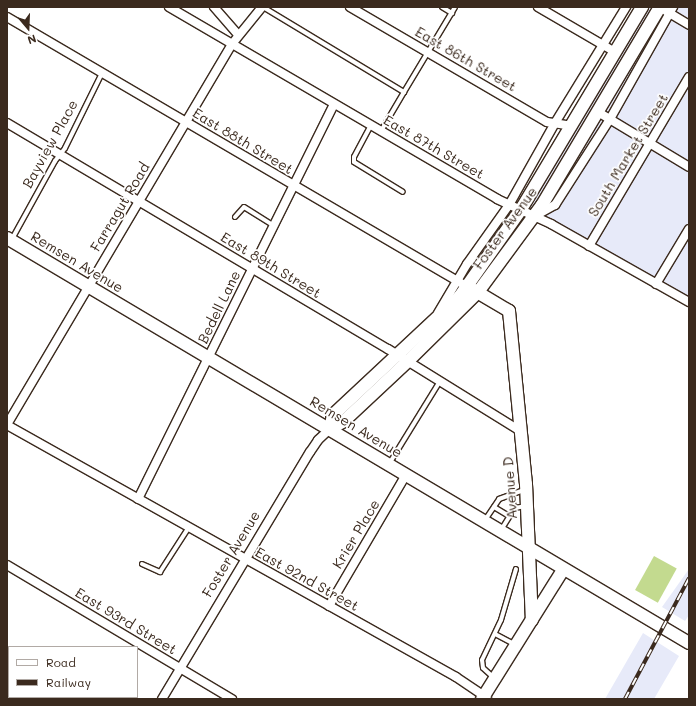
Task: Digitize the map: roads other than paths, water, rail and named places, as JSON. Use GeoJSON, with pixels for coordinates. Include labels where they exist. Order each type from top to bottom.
{"type":"FeatureCollection","features":[{"type":"Feature","properties":{"kind":"main road","name":"Foster Avenue"},"geometry":{"type":"LineString","coordinates":[[330,429],[333,414],[435,319],[461,283],[520,211],[642,7]]}},
{"type":"Feature","properties":{"kind":"main road","name":"Foster Avenue"},"geometry":{"type":"LineString","coordinates":[[330,429],[344,421],[478,292],[532,217],[665,9]]}},
{"type":"Feature","properties":{"kind":"main road","name":"Remsen Avenue"},"geometry":{"type":"LineString","coordinates":[[8,242],[88,286],[330,429],[530,551],[689,643]]}},
{"type":"Feature","properties":{"kind":"main road","name":"Avenue D"},"geometry":{"type":"LineString","coordinates":[[461,283],[509,311],[526,489],[532,620]]}},
{"type":"Feature","properties":{"kind":"main road"},"geometry":{"type":"LineString","coordinates":[[485,698],[563,570]]}},
{"type":"Feature","properties":{"kind":"street","name":"East 87th Street"},"geometry":{"type":"LineString","coordinates":[[169,7],[509,206],[551,224],[689,302]]}},
{"type":"Feature","properties":{"kind":"street"},"geometry":{"type":"LineString","coordinates":[[214,7],[238,35]]}},
{"type":"Feature","properties":{"kind":"street","name":"Farragut Road"},"geometry":{"type":"LineString","coordinates":[[7,425],[232,44],[262,7]]}},
{"type":"Feature","properties":{"kind":"street","name":"East 86th Street"},"geometry":{"type":"LineString","coordinates":[[350,7],[547,122],[571,126]]}},
{"type":"Feature","properties":{"kind":"street"},"geometry":{"type":"LineString","coordinates":[[538,7],[615,52]]}},
{"type":"Feature","properties":{"kind":"street"},"geometry":{"type":"LineString","coordinates":[[461,283],[509,206],[555,123],[626,7]]}},
{"type":"Feature","properties":{"kind":"street"},"geometry":{"type":"LineString","coordinates":[[532,217],[555,205],[610,119],[665,9],[689,25]]}},
{"type":"Feature","properties":{"kind":"street","name":"East 88th Street"},"geometry":{"type":"LineString","coordinates":[[7,17],[294,187],[461,283]]}},
{"type":"Feature","properties":{"kind":"street","name":"South Market Street"},"geometry":{"type":"LineString","coordinates":[[589,246],[689,78]]}},
{"type":"Feature","properties":{"kind":"street","name":"Bedell Lane"},"geometry":{"type":"LineString","coordinates":[[138,498],[334,104]]}},
{"type":"Feature","properties":{"kind":"street"},"geometry":{"type":"LineString","coordinates":[[598,112],[689,167]]}},
{"type":"Feature","properties":{"kind":"street","name":"East 89th Street"},"geometry":{"type":"LineString","coordinates":[[7,123],[397,354],[520,430]]}},
{"type":"Feature","properties":{"kind":"street"},"geometry":{"type":"LineString","coordinates":[[656,284],[689,229]]}},
{"type":"Feature","properties":{"kind":"street","name":"East 92nd Street"},"geometry":{"type":"LineString","coordinates":[[7,425],[329,606],[485,698]]}},
{"type":"Feature","properties":{"kind":"street","name":"Foster Avenue"},"geometry":{"type":"LineString","coordinates":[[162,699],[314,446],[330,429]]}},
{"type":"Feature","properties":{"kind":"street","name":"Krier Place"},"geometry":{"type":"LineString","coordinates":[[329,606],[406,475]]}},
{"type":"Feature","properties":{"kind":"street","name":"East 93rd Street"},"geometry":{"type":"LineString","coordinates":[[7,565],[232,699]]}},
{"type":"Feature","properties":{"kind":"lane"},"geometry":{"type":"LineString","coordinates":[[262,7],[404,92]]}},
{"type":"Feature","properties":{"kind":"lane"},"geometry":{"type":"LineString","coordinates":[[442,7],[452,13]]}},
{"type":"Feature","properties":{"kind":"lane"},"geometry":{"type":"LineString","coordinates":[[381,131],[455,7]]}},
{"type":"Feature","properties":{"kind":"lane","name":"Bayview Place"},"geometry":{"type":"LineString","coordinates":[[8,242],[60,155],[102,73]]}},
{"type":"Feature","properties":{"kind":"lane"},"geometry":{"type":"LineString","coordinates":[[371,125],[354,157],[354,162],[403,192]]}},
{"type":"Feature","properties":{"kind":"lane"},"geometry":{"type":"LineString","coordinates":[[235,217],[244,208],[274,226]]}},
{"type":"Feature","properties":{"kind":"lane"},"geometry":{"type":"LineString","coordinates":[[389,465],[440,381]]}},
{"type":"Feature","properties":{"kind":"lane"},"geometry":{"type":"LineString","coordinates":[[484,522],[500,499],[526,489]]}},
{"type":"Feature","properties":{"kind":"lane"},"geometry":{"type":"LineString","coordinates":[[512,494],[514,510]]}},
{"type":"Feature","properties":{"kind":"lane"},"geometry":{"type":"LineString","coordinates":[[500,532],[514,510],[527,505]]}},
{"type":"Feature","properties":{"kind":"lane"},"geometry":{"type":"LineString","coordinates":[[494,507],[509,516]]}},
{"type":"Feature","properties":{"kind":"lane"},"geometry":{"type":"LineString","coordinates":[[142,564],[160,572],[189,527]]}},
{"type":"Feature","properties":{"kind":"lane"},"geometry":{"type":"LineString","coordinates":[[496,678],[486,672],[482,664],[509,600],[516,569]]}},
{"type":"Feature","properties":{"kind":"lane"},"geometry":{"type":"LineString","coordinates":[[494,634],[516,645]]}},
{"type":"Feature","properties":{"kind":"railway"},"geometry":{"type":"LineString","coordinates":[[625,699],[689,578]]}}]}
